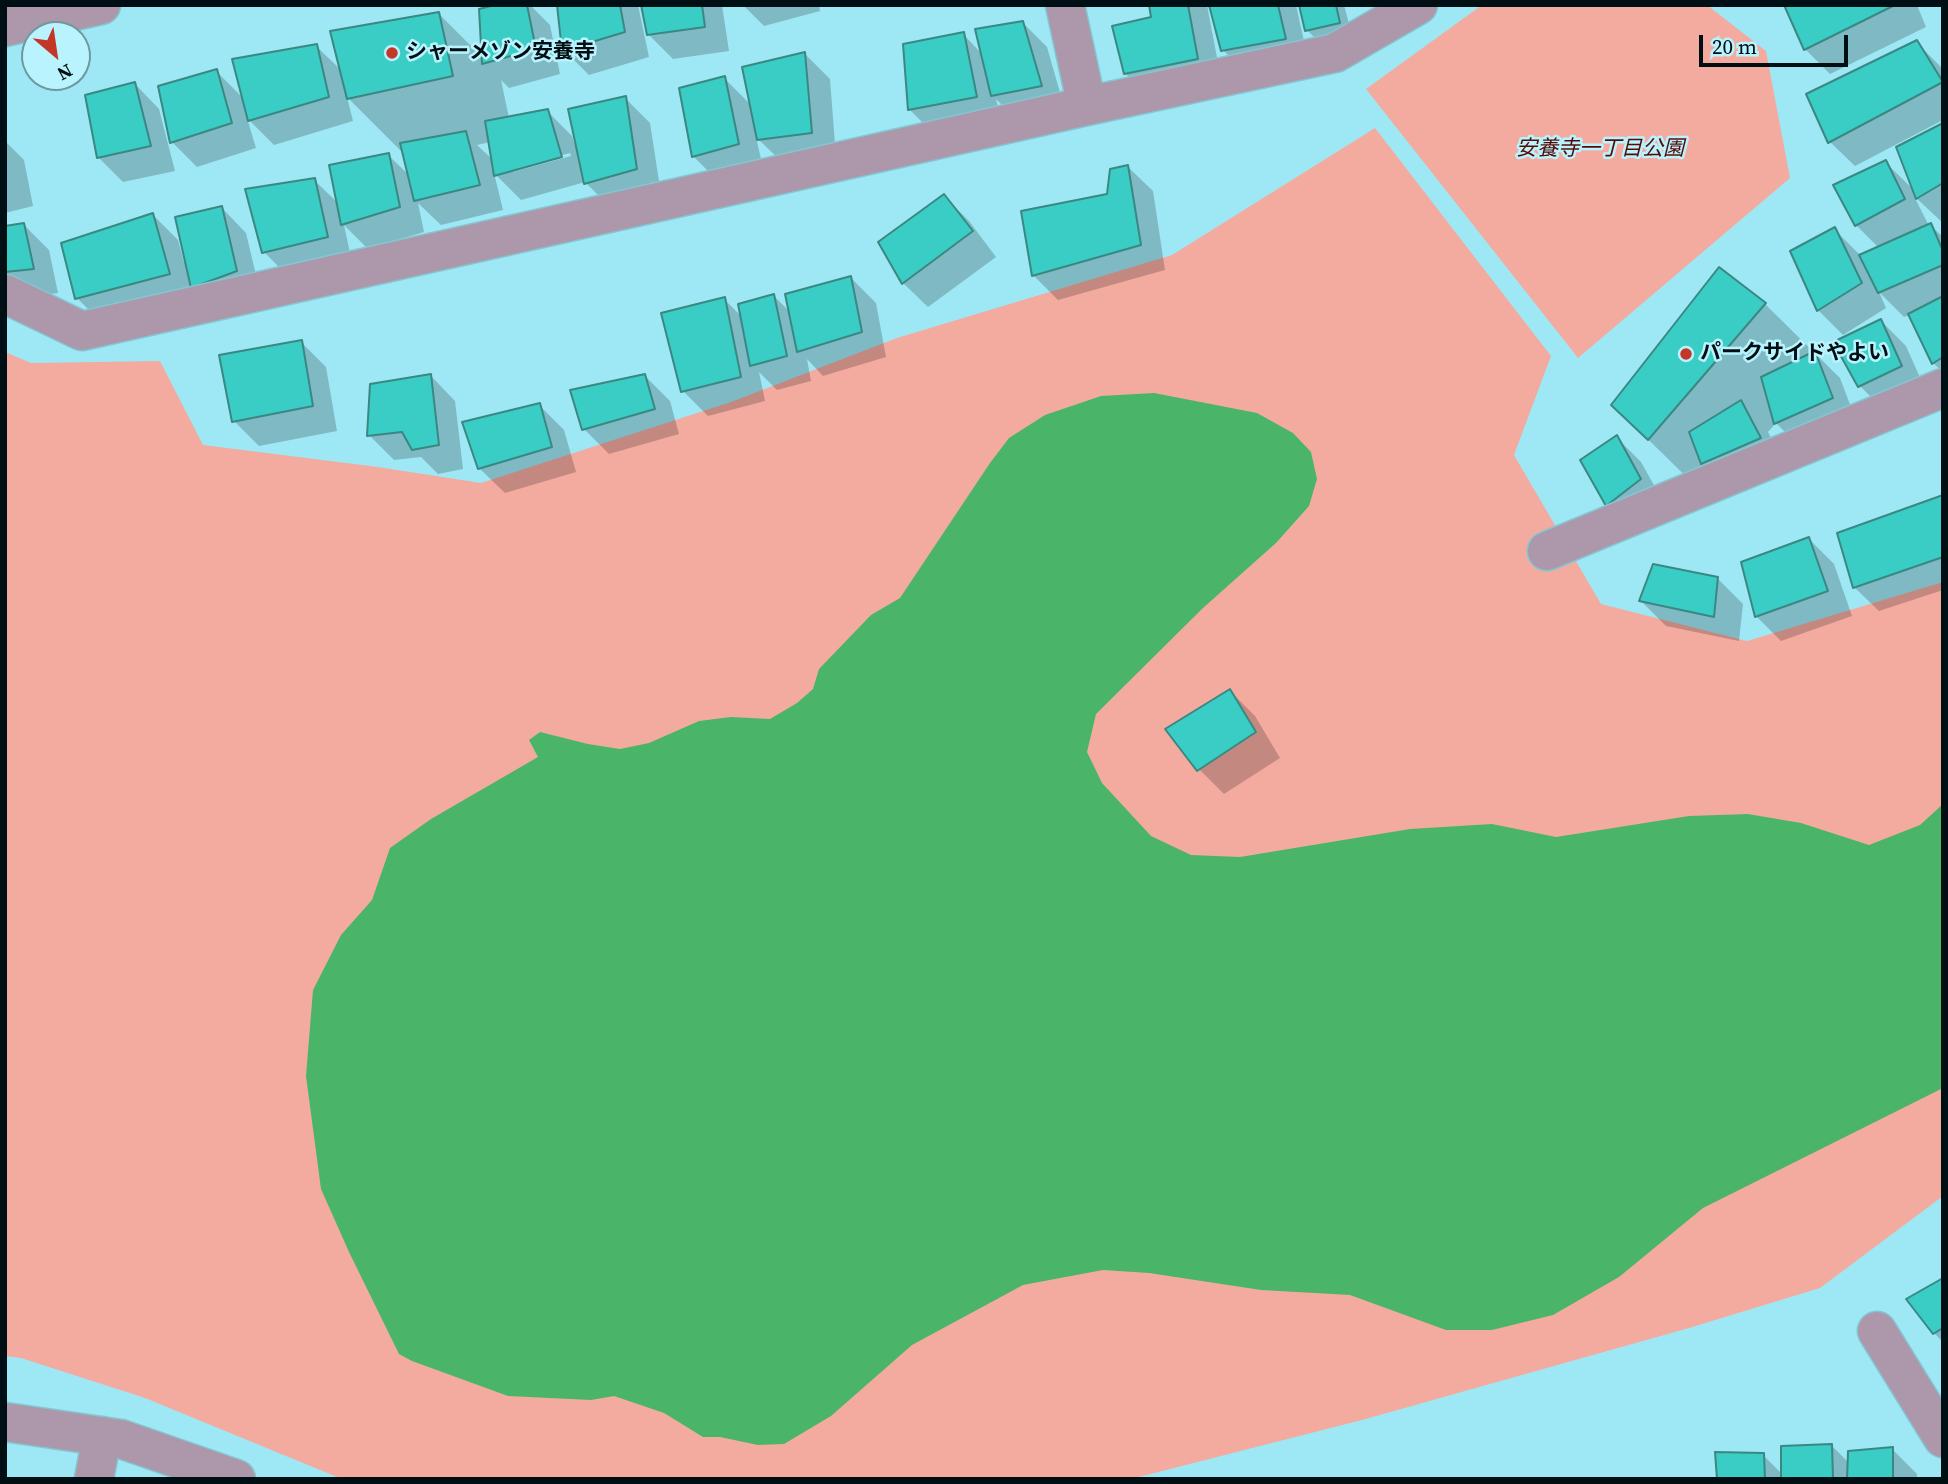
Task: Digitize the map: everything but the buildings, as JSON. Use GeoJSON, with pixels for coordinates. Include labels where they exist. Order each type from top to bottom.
{"type":"FeatureCollection","features":[{"type":"Feature","properties":{"kind":"street"},"geometry":{"type":"LineString","coordinates":[[5,27],[101,5]]}},
{"type":"Feature","properties":{"kind":"street"},"geometry":{"type":"LineString","coordinates":[[1065,5],[1087,106]]}},
{"type":"Feature","properties":{"kind":"street"},"geometry":{"type":"LineString","coordinates":[[5,294],[82,331],[1335,53],[1418,5]]}},
{"type":"Feature","properties":{"kind":"street"},"geometry":{"type":"LineString","coordinates":[[1547,551],[1943,388]]}},
{"type":"Feature","properties":{"kind":"street"},"geometry":{"type":"LineString","coordinates":[[1877,1331],[1943,1438]]}},
{"type":"Feature","properties":{"kind":"street"},"geometry":{"type":"LineString","coordinates":[[5,1422],[121,1439],[236,1479]]}},
{"type":"Feature","properties":{"kind":"street"},"geometry":{"type":"LineString","coordinates":[[94,1479],[102,1436]]}},
{"type":"Feature","properties":{"kind":"green space","name":"安養寺一丁目公園"},"geometry":{"type":"Polygon","coordinates":[[[1482,5],[1707,5],[1766,51],[1790,178],[1578,358],[1366,89],[1482,5]]]}},
{"type":"Feature","properties":{"kind":"green space"},"geometry":{"type":"Polygon","coordinates":[[[1375,128],[1551,356],[1514,455],[1601,604],[1747,641],[1943,582],[1943,1196],[1820,1288],[1689,1328],[1362,1420],[1131,1479],[342,1479],[145,1398],[21,1358],[5,1356],[5,352],[31,363],[160,361],[203,445],[481,483],[731,402],[897,338],[1172,255],[1375,128]]]}},
{"type":"Feature","properties":{"kind":"shaded area"},"geometry":{"type":"Polygon","coordinates":[[[1154,393],[1257,413],[1293,433],[1311,452],[1317,479],[1309,506],[1276,543],[1203,608],[1096,714],[1087,752],[1102,783],[1151,836],[1191,855],[1240,857],[1410,829],[1492,824],[1556,837],[1689,816],[1748,814],[1801,823],[1869,845],[1920,825],[1943,804],[1943,1088],[1703,1208],[1619,1277],[1553,1315],[1492,1330],[1446,1330],[1350,1295],[1261,1290],[1149,1273],[1103,1270],[1023,1285],[912,1345],[831,1416],[784,1444],[758,1445],[720,1437],[703,1437],[664,1413],[614,1396],[591,1400],[508,1396],[399,1354],[321,1189],[306,1076],[313,990],[341,935],[372,900],[390,848],[431,819],[538,757],[529,740],[540,732],[620,749],[649,743],[699,721],[731,717],[770,719],[797,703],[813,689],[819,669],[871,615],[900,598],[1009,438],[1045,415],[1101,396],[1154,393]]]}},
{"type":"Feature","properties":{"kind":"place","name":"シャーメゾン安養寺"},"geometry":{"type":"Point","coordinates":[392,53]}},
{"type":"Feature","properties":{"kind":"place","name":"パークサイドやよい"},"geometry":{"type":"Point","coordinates":[1686,354]}}]}
